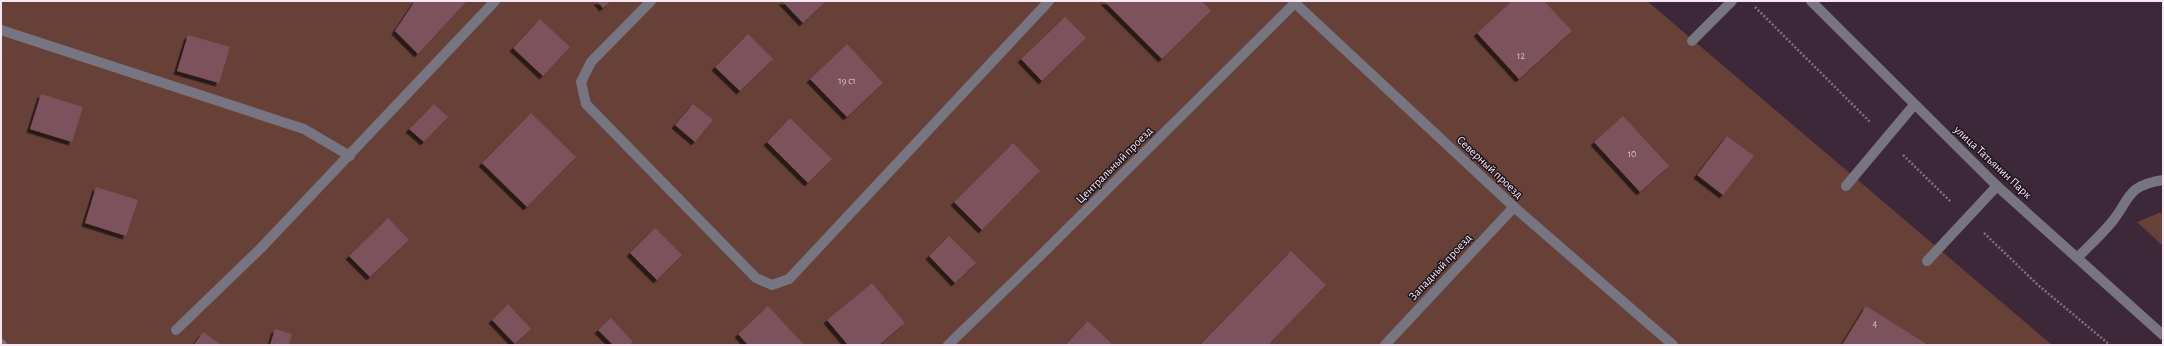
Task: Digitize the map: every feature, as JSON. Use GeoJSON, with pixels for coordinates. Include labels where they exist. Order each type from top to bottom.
{"type":"FeatureCollection","features":[{"type":"Feature","properties":{"kind":"street"},"geometry":{"type":"LineString","coordinates":[[176,330],[260,249],[350,156],[495,1]]}},
{"type":"Feature","properties":{"kind":"street"},"geometry":{"type":"LineString","coordinates":[[651,1],[592,62],[581,82],[586,104],[756,278],[772,285],[789,279],[1049,1]]}},
{"type":"Feature","properties":{"kind":"street"},"geometry":{"type":"LineString","coordinates":[[1692,41],[1732,1]]}},
{"type":"Feature","properties":{"kind":"street","name":"улица Татьянин Парк"},"geometry":{"type":"LineString","coordinates":[[1811,1],[1997,186],[2078,257],[2163,335]]}},
{"type":"Feature","properties":{"kind":"street","name":"Северный проезд"},"geometry":{"type":"LineString","coordinates":[[1296,2],[1514,207],[1673,345]]}},
{"type":"Feature","properties":{"kind":"street","name":"Центральный проезд"},"geometry":{"type":"LineString","coordinates":[[948,345],[1296,2]]}},
{"type":"Feature","properties":{"kind":"street"},"geometry":{"type":"LineString","coordinates":[[1,30],[304,129],[350,156]]}},
{"type":"Feature","properties":{"kind":"street"},"geometry":{"type":"LineString","coordinates":[[1846,186],[1885,137],[1914,105]]}},
{"type":"Feature","properties":{"kind":"street"},"geometry":{"type":"LineString","coordinates":[[2078,257],[2111,222],[2128,195],[2145,184],[2163,180]]}},
{"type":"Feature","properties":{"kind":"street"},"geometry":{"type":"LineString","coordinates":[[1927,261],[1997,186]]}},
{"type":"Feature","properties":{"kind":"street","name":"Западный проезд"},"geometry":{"type":"LineString","coordinates":[[1385,345],[1514,207]]}},
{"type":"Feature","properties":{"kind":"path"},"geometry":{"type":"LineString","coordinates":[[1754,6],[1968,218],[2038,284],[2110,345]]}},
{"type":"Feature","properties":{"kind":"shaded area"},"geometry":{"type":"Polygon","coordinates":[[[1,1],[1647,1],[2052,345],[1,345],[1,1]]]}},
{"type":"Feature","properties":{"kind":"shaded area"},"geometry":{"type":"Polygon","coordinates":[[[2159,213],[2163,213],[2163,246],[2137,222],[2159,213]]]}},
{"type":"Feature","properties":{"kind":"building"},"geometry":{"type":"Polygon","coordinates":[[[415,1],[467,1],[418,54],[395,31],[415,1]]]}},
{"type":"Feature","properties":{"kind":"building"},"geometry":{"type":"Polygon","coordinates":[[[597,1],[611,1],[603,8],[597,1]]]}},
{"type":"Feature","properties":{"kind":"building"},"geometry":{"type":"Polygon","coordinates":[[[782,1],[822,1],[824,3],[803,23],[782,1]]]}},
{"type":"Feature","properties":{"kind":"building"},"geometry":{"type":"Polygon","coordinates":[[[1104,1],[1202,1],[1211,11],[1162,59],[1104,1]]]}},
{"type":"Feature","properties":{"kind":"building"},"geometry":{"type":"Polygon","coordinates":[[[1512,1],[1544,1],[1572,31],[1519,79],[1477,33],[1512,1]]]}},
{"type":"Feature","properties":{"kind":"building"},"geometry":{"type":"Polygon","coordinates":[[[1065,17],[1086,38],[1042,81],[1021,59],[1065,17]]]}},
{"type":"Feature","properties":{"kind":"building"},"geometry":{"type":"Polygon","coordinates":[[[540,19],[570,47],[543,76],[513,48],[540,19]]]}},
{"type":"Feature","properties":{"kind":"building"},"geometry":{"type":"Polygon","coordinates":[[[748,34],[773,59],[740,91],[715,67],[748,34]]]}},
{"type":"Feature","properties":{"kind":"building"},"geometry":{"type":"Polygon","coordinates":[[[188,35],[230,47],[219,83],[177,71],[188,35]]]}},
{"type":"Feature","properties":{"kind":"building"},"geometry":{"type":"Polygon","coordinates":[[[847,44],[883,83],[847,117],[810,79],[847,44]]]}},
{"type":"Feature","properties":{"kind":"building"},"geometry":{"type":"Polygon","coordinates":[[[41,94],[83,107],[72,142],[30,129],[41,94]]]}},
{"type":"Feature","properties":{"kind":"building"},"geometry":{"type":"Polygon","coordinates":[[[434,104],[448,117],[424,142],[409,129],[434,104]]]}},
{"type":"Feature","properties":{"kind":"building"},"geometry":{"type":"Polygon","coordinates":[[[693,104],[713,120],[695,142],[675,125],[693,104]]]}},
{"type":"Feature","properties":{"kind":"building"},"geometry":{"type":"Polygon","coordinates":[[[531,113],[576,157],[527,207],[482,163],[531,113]]]}},
{"type":"Feature","properties":{"kind":"building"},"geometry":{"type":"Polygon","coordinates":[[[1623,116],[1669,166],[1640,192],[1594,142],[1623,116]]]}},
{"type":"Feature","properties":{"kind":"building"},"geometry":{"type":"Polygon","coordinates":[[[790,118],[832,159],[808,183],[767,142],[790,118]]]}},
{"type":"Feature","properties":{"kind":"building"},"geometry":{"type":"Polygon","coordinates":[[[1727,136],[1754,156],[1723,195],[1697,175],[1727,136]]]}},
{"type":"Feature","properties":{"kind":"building"},"geometry":{"type":"Polygon","coordinates":[[[1013,143],[1040,171],[982,230],[954,202],[1013,143]]]}},
{"type":"Feature","properties":{"kind":"building"},"geometry":{"type":"Polygon","coordinates":[[[96,187],[138,200],[126,236],[85,223],[96,187]]]}},
{"type":"Feature","properties":{"kind":"building"},"geometry":{"type":"Polygon","coordinates":[[[388,218],[409,240],[370,277],[349,256],[388,218]]]}},
{"type":"Feature","properties":{"kind":"building"},"geometry":{"type":"Polygon","coordinates":[[[655,228],[682,255],[657,280],[630,253],[655,228]]]}},
{"type":"Feature","properties":{"kind":"building"},"geometry":{"type":"Polygon","coordinates":[[[949,236],[976,263],[955,283],[929,256],[949,236]]]}},
{"type":"Feature","properties":{"kind":"building"},"geometry":{"type":"Polygon","coordinates":[[[1291,251],[1326,285],[1270,343],[1272,345],[1200,345],[1291,251]]]}},
{"type":"Feature","properties":{"kind":"building"},"geometry":{"type":"Polygon","coordinates":[[[872,283],[905,323],[879,345],[848,345],[827,320],[872,283]]]}},
{"type":"Feature","properties":{"kind":"building"},"geometry":{"type":"Polygon","coordinates":[[[508,304],[531,329],[515,344],[492,320],[508,304]]]}},
{"type":"Feature","properties":{"kind":"building"},"geometry":{"type":"Polygon","coordinates":[[[768,306],[804,345],[748,345],[738,334],[768,306]]]}},
{"type":"Feature","properties":{"kind":"building"},"geometry":{"type":"Polygon","coordinates":[[[1866,306],[1925,343],[1923,345],[1842,345],[1866,306]]]}},
{"type":"Feature","properties":{"kind":"building"},"geometry":{"type":"Polygon","coordinates":[[[611,318],[633,342],[630,345],[613,345],[598,330],[611,318]]]}},
{"type":"Feature","properties":{"kind":"building"},"geometry":{"type":"Polygon","coordinates":[[[1088,321],[1113,345],[1065,345],[1088,321]]]}},
{"type":"Feature","properties":{"kind":"building"},"geometry":{"type":"Polygon","coordinates":[[[275,329],[292,334],[289,345],[270,345],[275,329]]]}},
{"type":"Feature","properties":{"kind":"building"},"geometry":{"type":"Polygon","coordinates":[[[203,332],[222,345],[194,345],[203,332]]]}}]}
